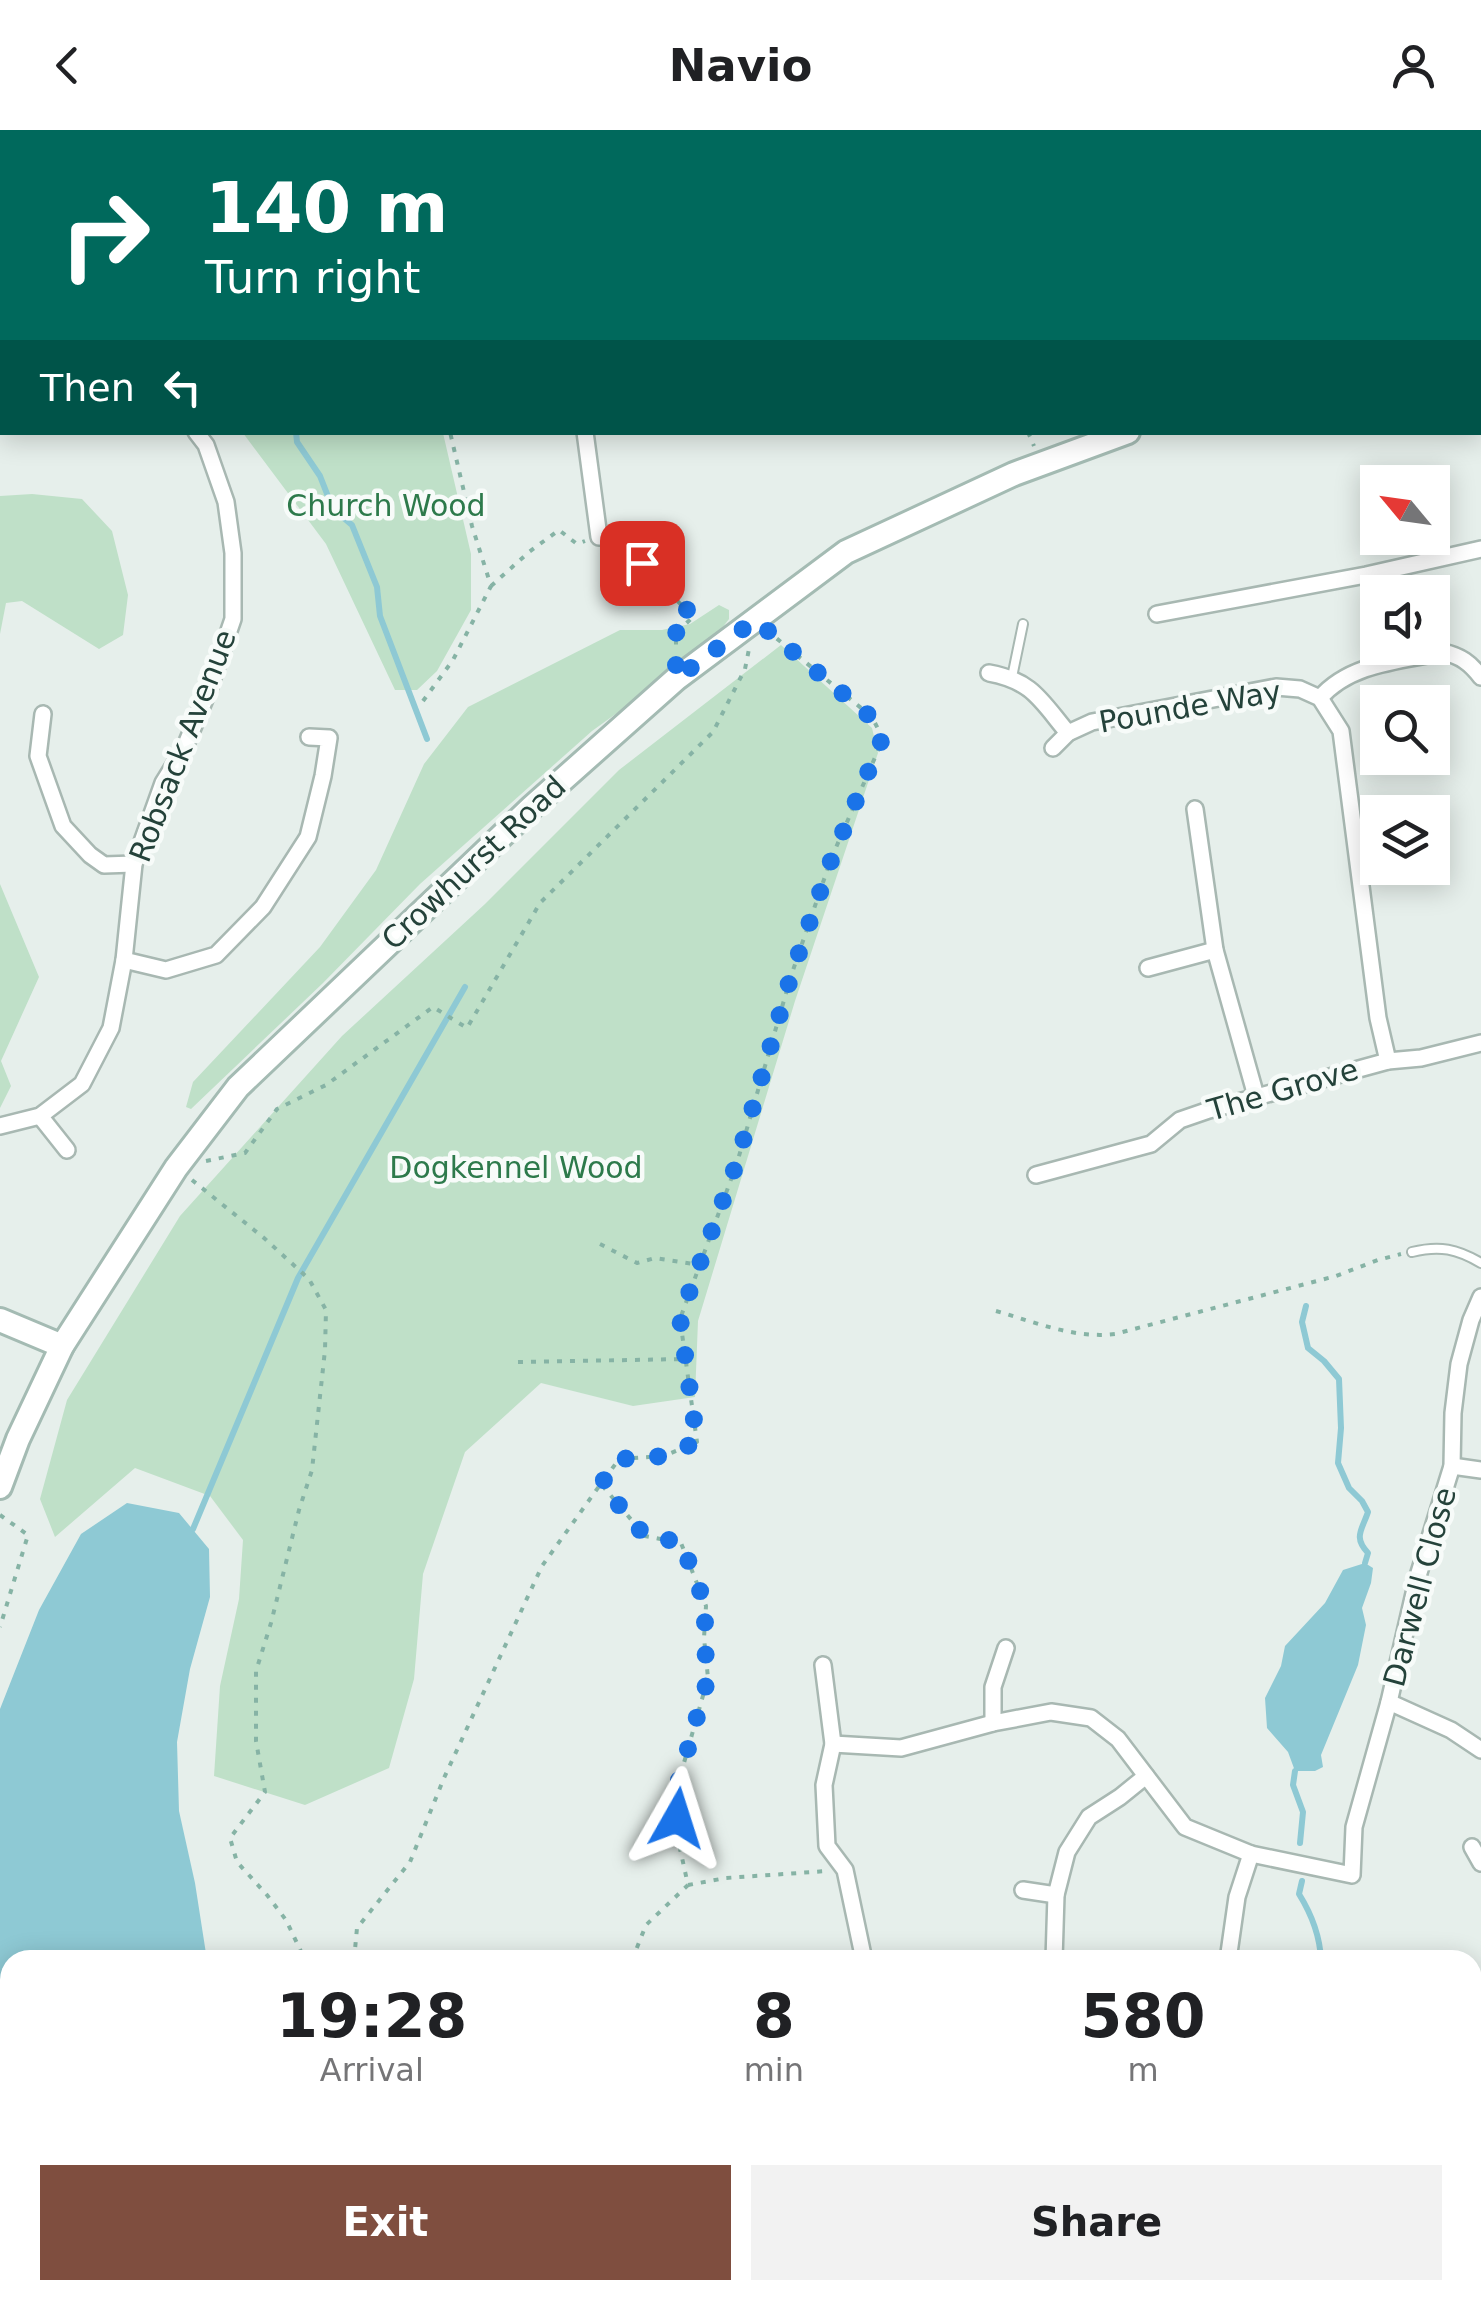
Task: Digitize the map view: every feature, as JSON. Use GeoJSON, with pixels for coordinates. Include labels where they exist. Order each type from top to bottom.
{"type":"FeatureCollection","features":[{"type":"Feature","properties":{"kind":"main road","name":"Crowhurst Road"},"geometry":{"type":"LineString","coordinates":[[0,1487],[62,1346],[176,1168],[238,1087],[532,807],[676,679],[846,552],[1014,474],[1120,435]]}},
{"type":"Feature","properties":{"kind":"main road"},"geometry":{"type":"LineString","coordinates":[[0,1320],[62,1346]]}},
{"type":"Feature","properties":{"kind":"street","name":"Robsack Avenue"},"geometry":{"type":"LineString","coordinates":[[0,1126],[40,1116],[82,1084],[111,1028],[124,960],[134,864],[163,783],[184,749],[208,692],[232,619],[233,554],[226,502],[206,445],[198,435]]}},
{"type":"Feature","properties":{"kind":"street"},"geometry":{"type":"LineString","coordinates":[[585,435],[599,536]]}},
{"type":"Feature","properties":{"kind":"street"},"geometry":{"type":"LineString","coordinates":[[1158,614],[1481,549]]}},
{"type":"Feature","properties":{"kind":"street"},"geometry":{"type":"LineString","coordinates":[[1320,698],[1350,673],[1443,652],[1458,655],[1481,677]]}},
{"type":"Feature","properties":{"kind":"street"},"geometry":{"type":"LineString","coordinates":[[989,673],[1012,677],[1030,688],[1068,733]]}},
{"type":"Feature","properties":{"kind":"street","name":"Pounde Way"},"geometry":{"type":"LineString","coordinates":[[1053,748],[1068,733],[1092,722],[1276,687],[1300,689],[1320,698],[1341,731],[1378,1018],[1388,1061]]}},
{"type":"Feature","properties":{"kind":"street"},"geometry":{"type":"LineString","coordinates":[[61,732],[42,722],[38,756],[62,826],[104,865],[134,864]]}},
{"type":"Feature","properties":{"kind":"street"},"geometry":{"type":"LineString","coordinates":[[124,960],[166,970],[216,955],[262,906],[308,836],[328,738],[308,737]]}},
{"type":"Feature","properties":{"kind":"street"},"geometry":{"type":"LineString","coordinates":[[1195,809],[1215,950],[1256,1096]]}},
{"type":"Feature","properties":{"kind":"street"},"geometry":{"type":"LineString","coordinates":[[1148,968],[1215,950]]}},
{"type":"Feature","properties":{"kind":"street","name":"The Grove"},"geometry":{"type":"LineString","coordinates":[[1036,1176],[1151,1144],[1180,1120],[1256,1096],[1388,1061],[1421,1058],[1481,1043]]}},
{"type":"Feature","properties":{"kind":"street"},"geometry":{"type":"LineString","coordinates":[[40,1116],[67,1150]]}},
{"type":"Feature","properties":{"kind":"street","name":"Darwell Close"},"geometry":{"type":"LineString","coordinates":[[1250,1854],[1352,1875],[1354,1827],[1389,1702],[1418,1576],[1452,1466],[1459,1364],[1481,1298]]}},
{"type":"Feature","properties":{"kind":"street"},"geometry":{"type":"LineString","coordinates":[[1452,1466],[1481,1470]]}},
{"type":"Feature","properties":{"kind":"street"},"geometry":{"type":"LineString","coordinates":[[994,1724],[993,1686],[1006,1648]]}},
{"type":"Feature","properties":{"kind":"street"},"geometry":{"type":"LineString","coordinates":[[824,1665],[833,1744],[824,1785],[827,1846],[845,1870],[862,1950]]}},
{"type":"Feature","properties":{"kind":"street"},"geometry":{"type":"LineString","coordinates":[[1389,1702],[1479,1744]]}},
{"type":"Feature","properties":{"kind":"street"},"geometry":{"type":"LineString","coordinates":[[833,1744],[901,1748],[1051,1712],[1091,1718],[1118,1739],[1185,1827],[1250,1854],[1237,1897],[1229,1950]]}},
{"type":"Feature","properties":{"kind":"street"},"geometry":{"type":"LineString","coordinates":[[1054,1950],[1056,1895],[1066,1852],[1089,1817],[1146,1776]]}},
{"type":"Feature","properties":{"kind":"street"},"geometry":{"type":"LineString","coordinates":[[1472,1847],[1481,1863]]}},
{"type":"Feature","properties":{"kind":"street"},"geometry":{"type":"LineString","coordinates":[[1024,1890],[1056,1895]]}},
{"type":"Feature","properties":{"kind":"lane"},"geometry":{"type":"LineString","coordinates":[[1012,677],[1023,624]]}},
{"type":"Feature","properties":{"kind":"lane"},"geometry":{"type":"LineString","coordinates":[[1412,1252],[1438,1247],[1454,1249],[1481,1263]]}},
{"type":"Feature","properties":{"kind":"path"},"geometry":{"type":"LineString","coordinates":[[451,435],[490,586]]}},
{"type":"Feature","properties":{"kind":"path"},"geometry":{"type":"LineString","coordinates":[[422,701],[453,660],[490,586],[560,530],[577,544],[599,536],[616,536],[693,616],[676,633],[676,679]]}},
{"type":"Feature","properties":{"kind":"path"},"geometry":{"type":"LineString","coordinates":[[176,1168],[244,1153],[277,1110],[326,1085],[433,1007],[467,1028],[540,903],[713,732],[745,668],[755,620],[872,718],[882,739],[826,876],[791,976],[737,1162],[680,1318],[697,1442],[664,1456],[620,1459],[542,1566],[444,1778],[410,1862],[357,1928],[355,1950]]}},
{"type":"Feature","properties":{"kind":"path"},"geometry":{"type":"LineString","coordinates":[[176,1168],[304,1274],[326,1310],[312,1470],[256,1671],[256,1742],[265,1792],[230,1838],[237,1862],[286,1920],[300,1950]]}},
{"type":"Feature","properties":{"kind":"path"},"geometry":{"type":"LineString","coordinates":[[600,1244],[637,1264],[655,1258],[700,1265]]}},
{"type":"Feature","properties":{"kind":"path"},"geometry":{"type":"LineString","coordinates":[[996,1311],[1074,1333],[1105,1335],[1336,1276],[1412,1252]]}},
{"type":"Feature","properties":{"kind":"path"},"geometry":{"type":"LineString","coordinates":[[518,1362],[686,1359]]}},
{"type":"Feature","properties":{"kind":"path"},"geometry":{"type":"LineString","coordinates":[[601,1484],[645,1536],[681,1542],[706,1606],[708,1678],[676,1791],[679,1844],[688,1885]]}},
{"type":"Feature","properties":{"kind":"path"},"geometry":{"type":"LineString","coordinates":[[0,1515],[28,1535],[0,1626]]}},
{"type":"Feature","properties":{"kind":"path"},"geometry":{"type":"LineString","coordinates":[[636,1950],[646,1925],[688,1885],[726,1878],[845,1870]]}},
{"type":"Feature","properties":{"kind":"green space","name":"Church Wood"},"geometry":{"type":"Polygon","coordinates":[[[244,435],[443,435],[471,554],[471,610],[437,671],[417,690],[395,690],[326,544],[244,435]]]}},
{"type":"Feature","properties":{"kind":"green space"},"geometry":{"type":"Polygon","coordinates":[[[32,494],[82,499],[112,531],[128,595],[123,635],[99,649],[22,601],[6,603],[0,634],[0,496],[32,494]]]}},
{"type":"Feature","properties":{"kind":"green space"},"geometry":{"type":"Polygon","coordinates":[[[719,605],[729,610],[729,619],[706,649],[592,731],[420,884],[191,1109],[186,1107],[193,1082],[320,947],[376,870],[424,764],[468,707],[620,630],[662,630],[690,624],[719,605]]]}},
{"type":"Feature","properties":{"kind":"green space","name":"Dogkennel Wood"},"geometry":{"type":"Polygon","coordinates":[[[781,645],[872,728],[878,753],[795,1001],[698,1321],[695,1397],[633,1406],[541,1383],[465,1452],[423,1574],[414,1679],[389,1768],[305,1805],[214,1776],[220,1686],[239,1599],[243,1540],[210,1496],[135,1468],[55,1537],[40,1499],[67,1400],[180,1216],[342,1036],[485,904],[619,770],[781,645]]]}},
{"type":"Feature","properties":{"kind":"green space"},"geometry":{"type":"Polygon","coordinates":[[[0,884],[39,977],[1,1061],[11,1086],[0,1108],[0,884]]]}},
{"type":"Feature","properties":{"kind":"water"},"geometry":{"type":"Polygon","coordinates":[[[127,1503],[179,1513],[209,1549],[210,1597],[190,1669],[177,1742],[179,1811],[205,1950],[0,1950],[0,1709],[39,1610],[81,1534],[127,1503]]]}},
{"type":"Feature","properties":{"kind":"water"},"geometry":{"type":"Polygon","coordinates":[[[1365,1563],[1373,1568],[1362,1608],[1366,1625],[1358,1665],[1321,1755],[1323,1767],[1295,1771],[1288,1752],[1267,1728],[1265,1698],[1281,1666],[1285,1646],[1325,1603],[1343,1570],[1365,1563]]]}},
{"type":"Feature","properties":{"kind":"waterway"},"geometry":{"type":"LineString","coordinates":[[296,435],[320,476],[333,509],[352,525],[377,587],[380,616],[427,739]]}},
{"type":"Feature","properties":{"kind":"waterway"},"geometry":{"type":"LineString","coordinates":[[193,1529],[298,1278],[465,987]]}},
{"type":"Feature","properties":{"kind":"waterway"},"geometry":{"type":"LineString","coordinates":[[1306,1306],[1302,1322],[1308,1348],[1339,1379],[1338,1463],[1349,1488],[1368,1512],[1360,1538],[1368,1553],[1365,1563]]}},
{"type":"Feature","properties":{"kind":"waterway"},"geometry":{"type":"LineString","coordinates":[[1295,1771],[1293,1785],[1303,1812],[1300,1843]]}},
{"type":"Feature","properties":{"kind":"waterway"},"geometry":{"type":"LineString","coordinates":[[1302,1881],[1299,1894],[1320,1950]]}},
{"type":"Feature","properties":{"kind":"route"},"geometry":{"type":"LineString","coordinates":[[642,563],[693,616],[676,633],[676,679],[755,620],[872,718],[882,739],[832,858],[791,976],[737,1162],[680,1318],[697,1442],[664,1456],[620,1459],[601,1484],[645,1536],[681,1542],[706,1606],[708,1678],[676,1791],[677,1818]]}}]}
